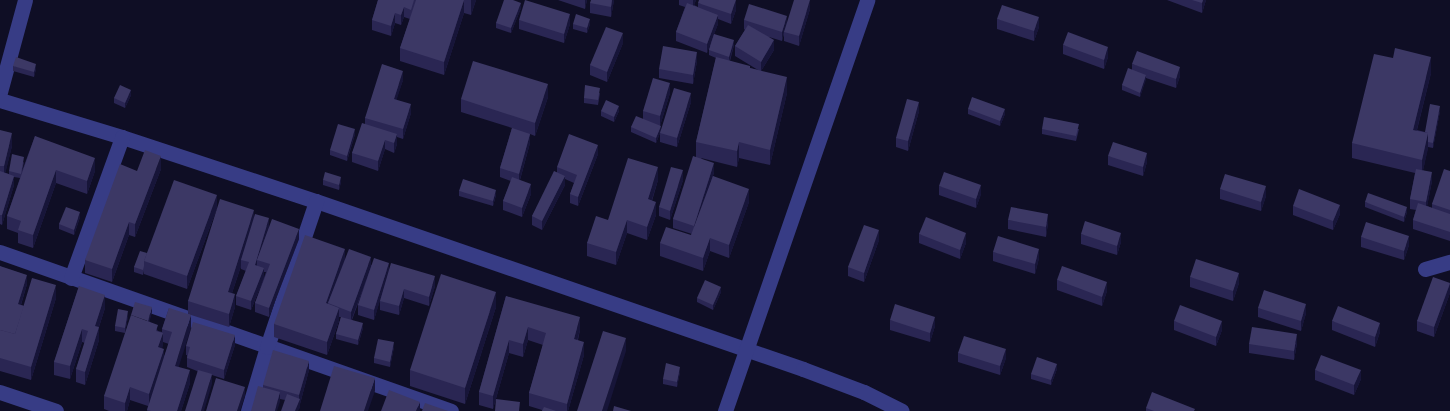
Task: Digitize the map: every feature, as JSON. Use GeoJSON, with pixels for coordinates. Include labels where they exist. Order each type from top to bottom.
{"type":"FeatureCollection","features":[{"type":"Feature","properties":{"kind":"street"},"geometry":{"type":"LineString","coordinates":[[0,92],[25,0]]}},
{"type":"Feature","properties":{"kind":"street"},"geometry":{"type":"LineString","coordinates":[[725,411],[867,0]]}},
{"type":"Feature","properties":{"kind":"street"},"geometry":{"type":"LineString","coordinates":[[0,100],[122,137],[316,201],[745,349],[864,392],[902,411]]}},
{"type":"Feature","properties":{"kind":"street"},"geometry":{"type":"LineString","coordinates":[[71,278],[122,137]]}},
{"type":"Feature","properties":{"kind":"street"},"geometry":{"type":"LineString","coordinates":[[248,411],[267,346],[316,201]]}},
{"type":"Feature","properties":{"kind":"street"},"geometry":{"type":"LineString","coordinates":[[0,252],[451,411]]}},
{"type":"Feature","properties":{"kind":"street"},"geometry":{"type":"LineString","coordinates":[[1425,269],[1450,262]]}},
{"type":"Feature","properties":{"kind":"street"},"geometry":{"type":"LineString","coordinates":[[0,392],[56,411]]}},
{"type":"Feature","properties":{"kind":"building"},"geometry":{"type":"Polygon","coordinates":[[[378,0],[414,0],[411,10],[404,7],[401,15],[395,13],[391,26],[372,20],[378,0]]]}},
{"type":"Feature","properties":{"kind":"building"},"geometry":{"type":"Polygon","coordinates":[[[416,0],[464,0],[444,62],[400,48],[416,0]]]}},
{"type":"Feature","properties":{"kind":"building"},"geometry":{"type":"Polygon","coordinates":[[[504,0],[513,0],[521,3],[511,28],[496,23],[504,0]]]}},
{"type":"Feature","properties":{"kind":"building"},"geometry":{"type":"Polygon","coordinates":[[[525,0],[570,14],[564,34],[519,20],[525,0]]]}},
{"type":"Feature","properties":{"kind":"building"},"geometry":{"type":"Polygon","coordinates":[[[591,0],[612,0],[611,7],[590,3],[591,0]]]}},
{"type":"Feature","properties":{"kind":"building"},"geometry":{"type":"Polygon","coordinates":[[[699,0],[736,0],[731,14],[698,3],[699,0]]]}},
{"type":"Feature","properties":{"kind":"building"},"geometry":{"type":"Polygon","coordinates":[[[794,0],[810,0],[799,36],[784,32],[794,0]]]}},
{"type":"Feature","properties":{"kind":"building"},"geometry":{"type":"Polygon","coordinates":[[[1192,0],[1203,0],[1202,3],[1192,0]]]}},
{"type":"Feature","properties":{"kind":"building"},"geometry":{"type":"Polygon","coordinates":[[[687,3],[718,15],[707,44],[676,32],[687,3]]]}},
{"type":"Feature","properties":{"kind":"building"},"geometry":{"type":"Polygon","coordinates":[[[749,4],[787,16],[782,32],[744,20],[749,4]]]}},
{"type":"Feature","properties":{"kind":"building"},"geometry":{"type":"Polygon","coordinates":[[[1002,5],[1039,17],[1034,31],[997,19],[1002,5]]]}},
{"type":"Feature","properties":{"kind":"building"},"geometry":{"type":"Polygon","coordinates":[[[576,14],[590,19],[587,28],[573,24],[576,14]]]}},
{"type":"Feature","properties":{"kind":"building"},"geometry":{"type":"Polygon","coordinates":[[[748,25],[774,40],[761,62],[735,46],[748,25]]]}},
{"type":"Feature","properties":{"kind":"building"},"geometry":{"type":"Polygon","coordinates":[[[606,27],[623,33],[607,72],[590,65],[606,27]]]}},
{"type":"Feature","properties":{"kind":"building"},"geometry":{"type":"Polygon","coordinates":[[[1068,32],[1108,47],[1104,60],[1063,45],[1068,32]]]}},
{"type":"Feature","properties":{"kind":"building"},"geometry":{"type":"Polygon","coordinates":[[[714,34],[734,40],[729,57],[709,50],[714,34]]]}},
{"type":"Feature","properties":{"kind":"building"},"geometry":{"type":"Polygon","coordinates":[[[663,46],[697,52],[693,75],[659,69],[663,46]]]}},
{"type":"Feature","properties":{"kind":"building"},"geometry":{"type":"Polygon","coordinates":[[[1395,48],[1431,57],[1413,130],[1428,133],[1422,160],[1352,143],[1374,54],[1393,58],[1395,48]]]}},
{"type":"Feature","properties":{"kind":"building"},"geometry":{"type":"Polygon","coordinates":[[[1137,51],[1180,67],[1176,79],[1132,64],[1137,51]]]}},
{"type":"Feature","properties":{"kind":"building"},"geometry":{"type":"Polygon","coordinates":[[[16,57],[36,64],[34,72],[13,66],[16,57]]]}},
{"type":"Feature","properties":{"kind":"building"},"geometry":{"type":"Polygon","coordinates":[[[716,57],[787,77],[770,150],[739,142],[737,151],[696,142],[716,57]]]}},
{"type":"Feature","properties":{"kind":"building"},"geometry":{"type":"Polygon","coordinates":[[[473,61],[548,84],[535,123],[461,99],[473,61]]]}},
{"type":"Feature","properties":{"kind":"building"},"geometry":{"type":"Polygon","coordinates":[[[382,64],[403,71],[394,99],[411,104],[403,129],[365,118],[382,64]]]}},
{"type":"Feature","properties":{"kind":"building"},"geometry":{"type":"Polygon","coordinates":[[[1128,68],[1146,75],[1140,93],[1122,85],[1128,68]]]}},
{"type":"Feature","properties":{"kind":"building"},"geometry":{"type":"Polygon","coordinates":[[[653,78],[670,83],[660,116],[643,111],[653,78]]]}},
{"type":"Feature","properties":{"kind":"building"},"geometry":{"type":"Polygon","coordinates":[[[120,85],[131,90],[125,103],[114,98],[120,85]]]}},
{"type":"Feature","properties":{"kind":"building"},"geometry":{"type":"Polygon","coordinates":[[[585,85],[600,88],[598,100],[584,98],[585,85]]]}},
{"type":"Feature","properties":{"kind":"building"},"geometry":{"type":"Polygon","coordinates":[[[674,88],[691,93],[677,138],[660,133],[674,88]]]}},
{"type":"Feature","properties":{"kind":"building"},"geometry":{"type":"Polygon","coordinates":[[[972,97],[1005,109],[1000,121],[968,109],[972,97]]]}},
{"type":"Feature","properties":{"kind":"building"},"geometry":{"type":"Polygon","coordinates":[[[907,99],[919,102],[908,141],[896,138],[907,99]]]}},
{"type":"Feature","properties":{"kind":"building"},"geometry":{"type":"Polygon","coordinates":[[[606,100],[619,106],[614,117],[601,111],[606,100]]]}},
{"type":"Feature","properties":{"kind":"building"},"geometry":{"type":"Polygon","coordinates":[[[1430,104],[1440,106],[1433,143],[1428,142],[1428,133],[1425,132],[1430,104]]]}},
{"type":"Feature","properties":{"kind":"building"},"geometry":{"type":"Polygon","coordinates":[[[636,116],[661,126],[656,138],[631,127],[636,116]]]}},
{"type":"Feature","properties":{"kind":"building"},"geometry":{"type":"Polygon","coordinates":[[[1044,117],[1079,124],[1076,136],[1042,129],[1044,117]]]}},
{"type":"Feature","properties":{"kind":"building"},"geometry":{"type":"Polygon","coordinates":[[[362,123],[397,134],[394,143],[385,140],[378,161],[352,153],[362,123]]]}},
{"type":"Feature","properties":{"kind":"building"},"geometry":{"type":"Polygon","coordinates":[[[338,124],[355,129],[347,156],[330,150],[338,124]]]}},
{"type":"Feature","properties":{"kind":"building"},"geometry":{"type":"Polygon","coordinates":[[[512,128],[530,134],[519,174],[500,168],[512,128]]]}},
{"type":"Feature","properties":{"kind":"building"},"geometry":{"type":"Polygon","coordinates":[[[0,130],[12,133],[4,166],[0,166],[0,130]]]}},
{"type":"Feature","properties":{"kind":"building"},"geometry":{"type":"Polygon","coordinates":[[[569,134],[598,145],[578,197],[570,194],[577,175],[557,167],[569,134]]]}},
{"type":"Feature","properties":{"kind":"building"},"geometry":{"type":"Polygon","coordinates":[[[35,136],[95,158],[87,181],[56,170],[33,235],[18,230],[21,221],[7,216],[35,136]]]}},
{"type":"Feature","properties":{"kind":"building"},"geometry":{"type":"Polygon","coordinates":[[[1113,142],[1147,153],[1143,167],[1108,156],[1113,142]]]}},
{"type":"Feature","properties":{"kind":"building"},"geometry":{"type":"Polygon","coordinates":[[[145,150],[161,156],[135,224],[129,222],[112,269],[85,260],[120,164],[137,171],[145,150]]]}},
{"type":"Feature","properties":{"kind":"building"},"geometry":{"type":"Polygon","coordinates":[[[12,154],[24,157],[21,174],[9,171],[12,154]]]}},
{"type":"Feature","properties":{"kind":"building"},"geometry":{"type":"Polygon","coordinates":[[[693,156],[714,163],[694,226],[673,219],[693,156]]]}},
{"type":"Feature","properties":{"kind":"building"},"geometry":{"type":"Polygon","coordinates":[[[628,158],[658,167],[648,199],[656,202],[647,227],[627,220],[616,252],[587,243],[596,216],[608,220],[628,158]]]}},
{"type":"Feature","properties":{"kind":"building"},"geometry":{"type":"Polygon","coordinates":[[[671,167],[683,170],[670,211],[659,207],[671,167]]]}},
{"type":"Feature","properties":{"kind":"building"},"geometry":{"type":"Polygon","coordinates":[[[1416,169],[1432,172],[1426,202],[1410,199],[1416,169]]]}},
{"type":"Feature","properties":{"kind":"building"},"geometry":{"type":"Polygon","coordinates":[[[1444,169],[1450,171],[1450,210],[1432,204],[1444,169]]]}},
{"type":"Feature","properties":{"kind":"building"},"geometry":{"type":"Polygon","coordinates":[[[0,171],[14,176],[2,215],[0,215],[0,171]]]}},
{"type":"Feature","properties":{"kind":"building"},"geometry":{"type":"Polygon","coordinates":[[[554,171],[565,176],[542,221],[532,216],[554,171]]]}},
{"type":"Feature","properties":{"kind":"building"},"geometry":{"type":"Polygon","coordinates":[[[325,172],[341,177],[339,185],[323,180],[325,172]]]}},
{"type":"Feature","properties":{"kind":"building"},"geometry":{"type":"Polygon","coordinates":[[[944,172],[981,185],[976,199],[939,186],[944,172]]]}},
{"type":"Feature","properties":{"kind":"building"},"geometry":{"type":"Polygon","coordinates":[[[1225,174],[1266,186],[1261,202],[1220,189],[1225,174]]]}},
{"type":"Feature","properties":{"kind":"building"},"geometry":{"type":"Polygon","coordinates":[[[713,176],[749,189],[729,245],[710,238],[703,258],[660,243],[666,227],[691,235],[713,176]]]}},
{"type":"Feature","properties":{"kind":"building"},"geometry":{"type":"Polygon","coordinates":[[[512,177],[531,184],[522,208],[503,201],[512,177]]]}},
{"type":"Feature","properties":{"kind":"building"},"geometry":{"type":"Polygon","coordinates":[[[463,179],[496,190],[493,201],[459,191],[463,179]]]}},
{"type":"Feature","properties":{"kind":"building"},"geometry":{"type":"Polygon","coordinates":[[[174,180],[217,195],[187,276],[144,261],[174,180]]]}},
{"type":"Feature","properties":{"kind":"building"},"geometry":{"type":"Polygon","coordinates":[[[1299,189],[1340,205],[1333,221],[1293,206],[1299,189]]]}},
{"type":"Feature","properties":{"kind":"building"},"geometry":{"type":"Polygon","coordinates":[[[1368,193],[1407,207],[1404,217],[1365,202],[1368,193]]]}},
{"type":"Feature","properties":{"kind":"building"},"geometry":{"type":"Polygon","coordinates":[[[220,199],[254,210],[228,292],[235,294],[229,314],[188,301],[220,199]]]}},
{"type":"Feature","properties":{"kind":"building"},"geometry":{"type":"Polygon","coordinates":[[[1418,203],[1450,214],[1450,232],[1413,220],[1418,203]]]}},
{"type":"Feature","properties":{"kind":"building"},"geometry":{"type":"Polygon","coordinates":[[[66,207],[80,212],[74,230],[59,224],[66,207]]]}},
{"type":"Feature","properties":{"kind":"building"},"geometry":{"type":"Polygon","coordinates":[[[1011,207],[1048,214],[1046,227],[1008,220],[1011,207]]]}},
{"type":"Feature","properties":{"kind":"building"},"geometry":{"type":"Polygon","coordinates":[[[255,214],[269,218],[255,265],[264,268],[251,301],[236,296],[249,262],[241,260],[255,214]]]}},
{"type":"Feature","properties":{"kind":"building"},"geometry":{"type":"Polygon","coordinates":[[[926,217],[966,233],[960,250],[919,234],[926,217]]]}},
{"type":"Feature","properties":{"kind":"building"},"geometry":{"type":"Polygon","coordinates":[[[272,219],[299,229],[269,308],[255,303],[270,264],[257,260],[272,219]]]}},
{"type":"Feature","properties":{"kind":"building"},"geometry":{"type":"Polygon","coordinates":[[[1085,221],[1121,233],[1117,246],[1081,234],[1085,221]]]}},
{"type":"Feature","properties":{"kind":"building"},"geometry":{"type":"Polygon","coordinates":[[[1366,222],[1409,236],[1404,251],[1361,237],[1366,222]]]}},
{"type":"Feature","properties":{"kind":"building"},"geometry":{"type":"Polygon","coordinates":[[[864,225],[879,230],[864,273],[848,267],[864,225]]]}},
{"type":"Feature","properties":{"kind":"building"},"geometry":{"type":"Polygon","coordinates":[[[305,235],[345,249],[326,303],[339,308],[327,342],[274,324],[305,235]]]}},
{"type":"Feature","properties":{"kind":"building"},"geometry":{"type":"Polygon","coordinates":[[[998,236],[1039,249],[1035,264],[993,252],[998,236]]]}},
{"type":"Feature","properties":{"kind":"building"},"geometry":{"type":"Polygon","coordinates":[[[349,249],[371,257],[351,312],[328,303],[349,249]]]}},
{"type":"Feature","properties":{"kind":"building"},"geometry":{"type":"Polygon","coordinates":[[[140,251],[147,253],[143,270],[134,267],[140,251]]]}},
{"type":"Feature","properties":{"kind":"building"},"geometry":{"type":"Polygon","coordinates":[[[374,258],[389,263],[374,310],[358,305],[374,258]]]}},
{"type":"Feature","properties":{"kind":"building"},"geometry":{"type":"Polygon","coordinates":[[[1196,259],[1239,273],[1233,291],[1190,277],[1196,259]]]}},
{"type":"Feature","properties":{"kind":"building"},"geometry":{"type":"Polygon","coordinates":[[[391,263],[435,276],[429,297],[404,289],[399,306],[380,301],[391,263]]]}},
{"type":"Feature","properties":{"kind":"building"},"geometry":{"type":"Polygon","coordinates":[[[0,266],[27,275],[18,304],[24,306],[15,334],[0,330],[0,266]]]}},
{"type":"Feature","properties":{"kind":"building"},"geometry":{"type":"Polygon","coordinates":[[[1062,266],[1107,282],[1102,297],[1057,280],[1062,266]]]}},
{"type":"Feature","properties":{"kind":"building"},"geometry":{"type":"Polygon","coordinates":[[[441,274],[496,292],[465,388],[410,370],[441,274]]]}},
{"type":"Feature","properties":{"kind":"building"},"geometry":{"type":"Polygon","coordinates":[[[1433,277],[1450,283],[1434,327],[1417,321],[1433,277]]]}},
{"type":"Feature","properties":{"kind":"building"},"geometry":{"type":"Polygon","coordinates":[[[32,278],[56,285],[31,367],[0,358],[0,330],[15,334],[32,278]]]}},
{"type":"Feature","properties":{"kind":"building"},"geometry":{"type":"Polygon","coordinates":[[[705,280],[721,287],[713,305],[697,298],[705,280]]]}},
{"type":"Feature","properties":{"kind":"building"},"geometry":{"type":"Polygon","coordinates":[[[79,286],[105,295],[95,326],[99,327],[85,372],[76,369],[88,331],[82,329],[70,366],[54,362],[79,286]]]}},
{"type":"Feature","properties":{"kind":"building"},"geometry":{"type":"Polygon","coordinates":[[[1264,290],[1306,304],[1301,321],[1258,308],[1264,290]]]}},
{"type":"Feature","properties":{"kind":"building"},"geometry":{"type":"Polygon","coordinates":[[[506,296],[580,317],[574,339],[584,342],[567,404],[529,393],[546,333],[528,327],[523,344],[509,340],[493,396],[479,392],[506,296]]]}},
{"type":"Feature","properties":{"kind":"building"},"geometry":{"type":"Polygon","coordinates":[[[135,302],[152,307],[148,321],[131,315],[135,302]]]}},
{"type":"Feature","properties":{"kind":"building"},"geometry":{"type":"Polygon","coordinates":[[[895,304],[935,317],[930,333],[890,320],[895,304]]]}},
{"type":"Feature","properties":{"kind":"building"},"geometry":{"type":"Polygon","coordinates":[[[1180,305],[1222,321],[1216,337],[1174,321],[1180,305]]]}},
{"type":"Feature","properties":{"kind":"building"},"geometry":{"type":"Polygon","coordinates":[[[1338,306],[1380,323],[1375,337],[1332,321],[1338,306]]]}},
{"type":"Feature","properties":{"kind":"building"},"geometry":{"type":"Polygon","coordinates":[[[169,308],[191,315],[175,366],[190,370],[177,411],[151,411],[147,410],[172,332],[162,329],[169,308]]]}},
{"type":"Feature","properties":{"kind":"building"},"geometry":{"type":"Polygon","coordinates":[[[118,309],[128,311],[125,328],[115,326],[118,309]]]}},
{"type":"Feature","properties":{"kind":"building"},"geometry":{"type":"Polygon","coordinates":[[[131,315],[158,325],[156,331],[163,333],[158,347],[164,349],[149,394],[130,387],[125,403],[104,396],[131,315]]]}},
{"type":"Feature","properties":{"kind":"building"},"geometry":{"type":"Polygon","coordinates":[[[341,317],[363,323],[358,340],[336,334],[341,317]]]}},
{"type":"Feature","properties":{"kind":"building"},"geometry":{"type":"Polygon","coordinates":[[[193,322],[235,335],[224,370],[187,358],[190,347],[186,346],[193,322]]]}},
{"type":"Feature","properties":{"kind":"building"},"geometry":{"type":"Polygon","coordinates":[[[1252,327],[1297,334],[1294,351],[1249,344],[1252,327]]]}},
{"type":"Feature","properties":{"kind":"building"},"geometry":{"type":"Polygon","coordinates":[[[603,331],[626,338],[602,411],[577,411],[603,331]]]}},
{"type":"Feature","properties":{"kind":"building"},"geometry":{"type":"Polygon","coordinates":[[[964,336],[1006,349],[1000,366],[958,353],[964,336]]]}},
{"type":"Feature","properties":{"kind":"building"},"geometry":{"type":"Polygon","coordinates":[[[378,339],[394,342],[390,362],[374,358],[378,339]]]}},
{"type":"Feature","properties":{"kind":"building"},"geometry":{"type":"Polygon","coordinates":[[[273,350],[309,361],[299,395],[263,385],[273,350]]]}},
{"type":"Feature","properties":{"kind":"building"},"geometry":{"type":"Polygon","coordinates":[[[1321,355],[1361,370],[1354,385],[1315,370],[1321,355]]]}},
{"type":"Feature","properties":{"kind":"building"},"geometry":{"type":"Polygon","coordinates":[[[1037,357],[1057,364],[1051,380],[1031,374],[1037,357]]]}},
{"type":"Feature","properties":{"kind":"building"},"geometry":{"type":"Polygon","coordinates":[[[666,363],[680,367],[677,382],[663,379],[666,363]]]}},
{"type":"Feature","properties":{"kind":"building"},"geometry":{"type":"Polygon","coordinates":[[[334,366],[375,378],[364,411],[320,411],[334,366]]]}},
{"type":"Feature","properties":{"kind":"building"},"geometry":{"type":"Polygon","coordinates":[[[198,370],[212,374],[201,411],[185,411],[198,370]]]}},
{"type":"Feature","properties":{"kind":"building"},"geometry":{"type":"Polygon","coordinates":[[[216,378],[245,387],[237,411],[206,411],[216,378]]]}},
{"type":"Feature","properties":{"kind":"building"},"geometry":{"type":"Polygon","coordinates":[[[258,386],[280,392],[275,411],[251,411],[258,386]]]}},
{"type":"Feature","properties":{"kind":"building"},"geometry":{"type":"Polygon","coordinates":[[[389,390],[420,402],[416,411],[381,411],[389,390]]]}},
{"type":"Feature","properties":{"kind":"building"},"geometry":{"type":"Polygon","coordinates":[[[1152,392],[1195,409],[1194,411],[1154,411],[1146,408],[1152,392]]]}},
{"type":"Feature","properties":{"kind":"building"},"geometry":{"type":"Polygon","coordinates":[[[287,394],[300,399],[295,411],[281,411],[287,394]]]}},
{"type":"Feature","properties":{"kind":"building"},"geometry":{"type":"Polygon","coordinates":[[[496,399],[520,402],[519,411],[495,411],[496,399]]]}},
{"type":"Feature","properties":{"kind":"building"},"geometry":{"type":"Polygon","coordinates":[[[425,403],[448,411],[422,411],[425,403]]]}},
{"type":"Feature","properties":{"kind":"building"},"geometry":{"type":"Polygon","coordinates":[[[614,406],[631,411],[613,411],[614,406]]]}},
{"type":"Feature","properties":{"kind":"building"},"geometry":{"type":"Polygon","coordinates":[[[544,407],[556,411],[542,411],[544,407]]]}}]}
